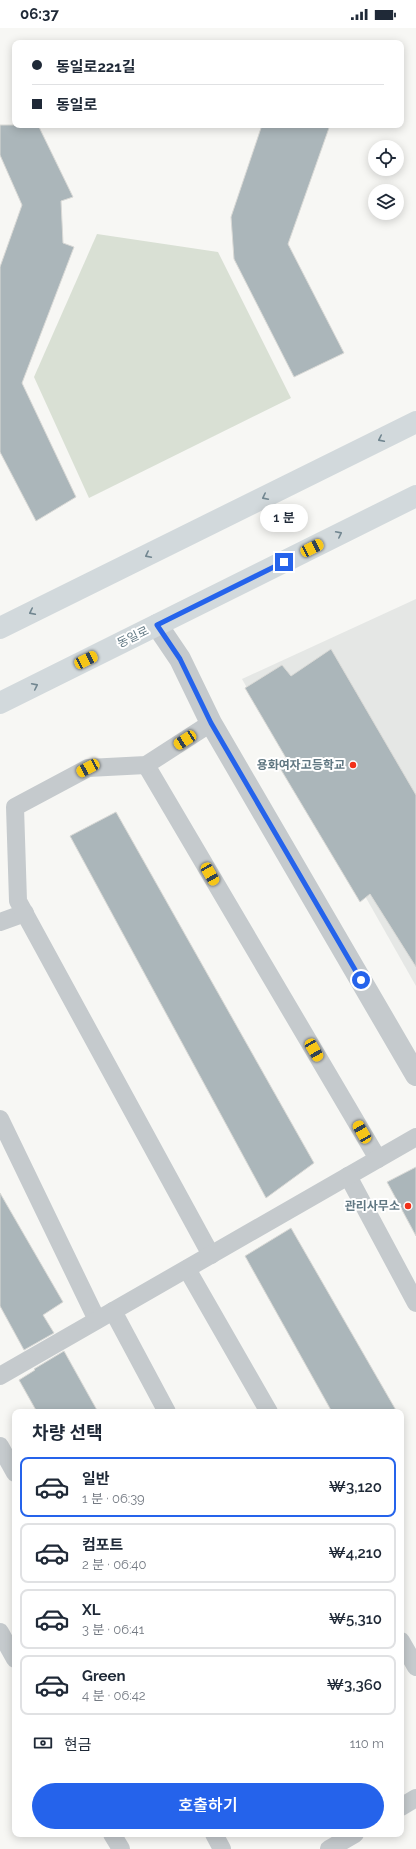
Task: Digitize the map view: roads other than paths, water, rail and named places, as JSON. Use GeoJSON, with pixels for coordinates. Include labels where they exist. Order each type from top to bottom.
{"type":"FeatureCollection","features":[{"type":"Feature","properties":{"kind":"main road"},"geometry":{"type":"LineString","coordinates":[[0,628],[416,422]]}},
{"type":"Feature","properties":{"kind":"main road","name":"동일로"},"geometry":{"type":"LineString","coordinates":[[0,703],[416,496]]}},
{"type":"Feature","properties":{"kind":"street"},"geometry":{"type":"LineString","coordinates":[[157,625],[180,659],[211,723],[416,1075]]}},
{"type":"Feature","properties":{"kind":"lane"},"geometry":{"type":"LineString","coordinates":[[211,723],[146,765],[88,768],[15,806],[18,901],[211,1255]]}},
{"type":"Feature","properties":{"kind":"lane"},"geometry":{"type":"LineString","coordinates":[[146,765],[378,1159]]}},
{"type":"Feature","properties":{"kind":"lane"},"geometry":{"type":"LineString","coordinates":[[0,922],[25,913]]}},
{"type":"Feature","properties":{"kind":"lane"},"geometry":{"type":"LineString","coordinates":[[0,1119],[97,1320]]}},
{"type":"Feature","properties":{"kind":"lane"},"geometry":{"type":"LineString","coordinates":[[0,1376],[416,1137]]}},
{"type":"Feature","properties":{"kind":"lane"},"geometry":{"type":"LineString","coordinates":[[348,1176],[416,1303]]}},
{"type":"Feature","properties":{"kind":"lane"},"geometry":{"type":"LineString","coordinates":[[187,1269],[267,1409]]}},
{"type":"Feature","properties":{"kind":"lane"},"geometry":{"type":"LineString","coordinates":[[113,1311],[165,1409]]}},
{"type":"Feature","properties":{"kind":"lane"},"geometry":{"type":"LineString","coordinates":[[0,1446],[12,1468]]}},
{"type":"Feature","properties":{"kind":"lane"},"geometry":{"type":"LineString","coordinates":[[0,1632],[12,1654]]}},
{"type":"Feature","properties":{"kind":"lane"},"geometry":{"type":"LineString","coordinates":[[404,1646],[416,1667]]}},
{"type":"Feature","properties":{"kind":"lane"},"geometry":{"type":"LineString","coordinates":[[404,1805],[416,1798]]}},
{"type":"Feature","properties":{"kind":"lane"},"geometry":{"type":"LineString","coordinates":[[114,1837],[121,1849]]}},
{"type":"Feature","properties":{"kind":"lane"},"geometry":{"type":"LineString","coordinates":[[216,1837],[222,1849]]}},
{"type":"Feature","properties":{"kind":"lane"},"geometry":{"type":"LineString","coordinates":[[329,1849],[350,1837]]}},
{"type":"Feature","properties":{"kind":"place","name":"용화여자고등학교"},"geometry":{"type":"Point","coordinates":[353,765]}},
{"type":"Feature","properties":{"kind":"place","name":"관리사무소"},"geometry":{"type":"Point","coordinates":[408,1206]}}]}
